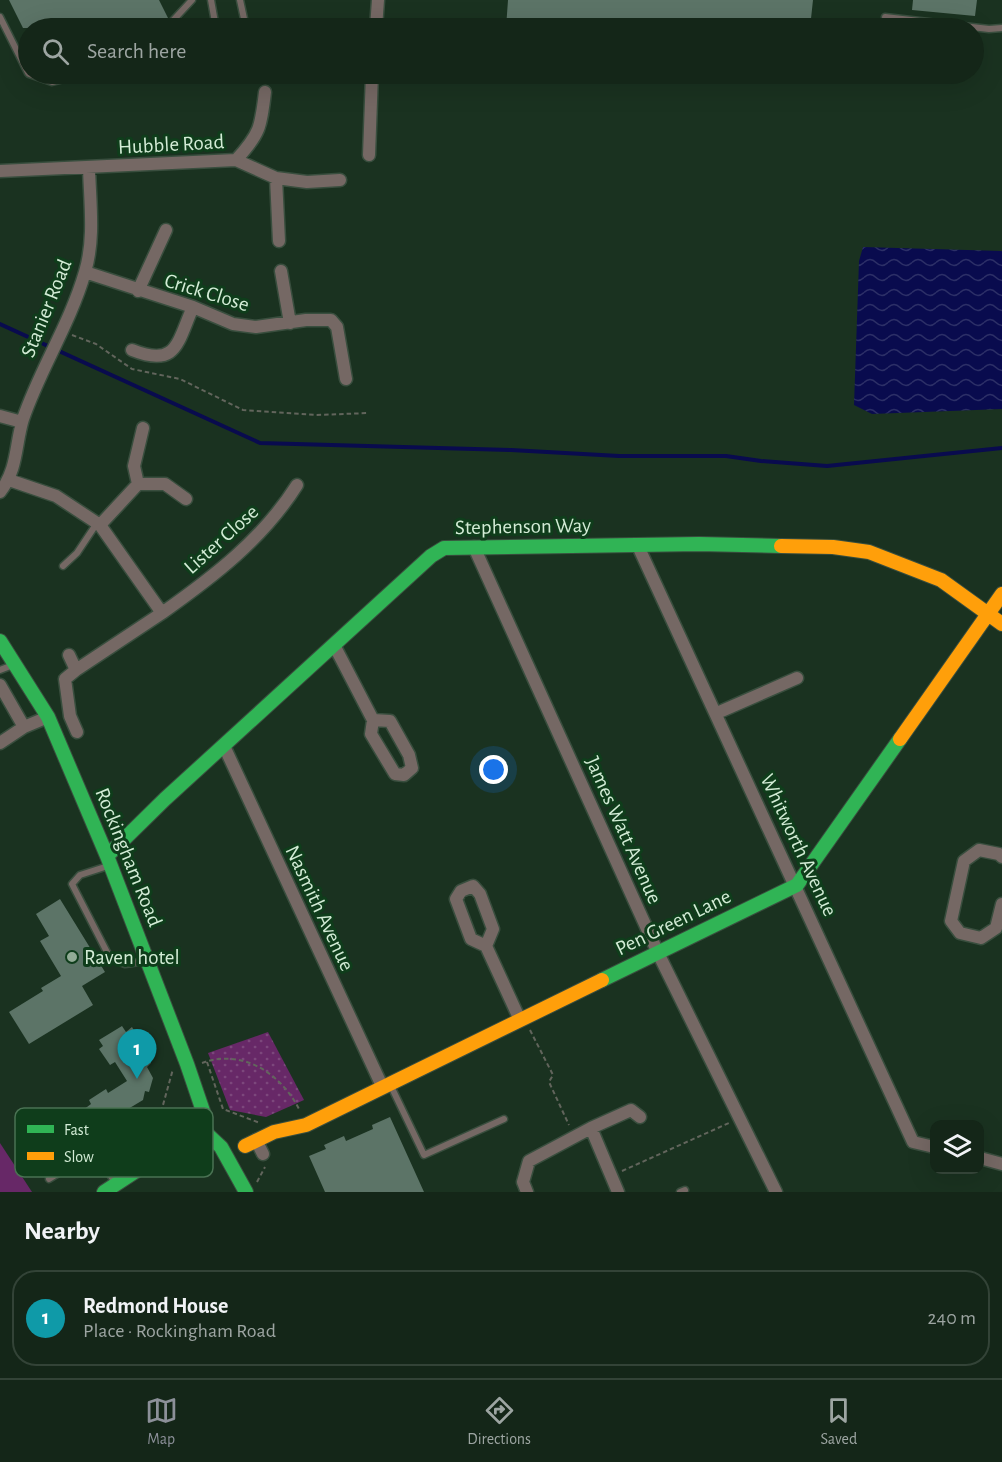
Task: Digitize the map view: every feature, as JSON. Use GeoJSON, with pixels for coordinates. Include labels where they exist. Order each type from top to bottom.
{"type":"FeatureCollection","features":[{"type":"Feature","properties":{"kind":"street"},"geometry":{"type":"LineString","coordinates":[[377,18],[378,0]]}},
{"type":"Feature","properties":{"kind":"street"},"geometry":{"type":"LineString","coordinates":[[369,155],[372,84]]}},
{"type":"Feature","properties":{"kind":"street"},"geometry":{"type":"LineString","coordinates":[[236,160],[255,140],[261,123],[265,92]]}},
{"type":"Feature","properties":{"kind":"street","name":"Hubble Road"},"geometry":{"type":"LineString","coordinates":[[0,171],[236,160],[276,178],[307,182],[340,180]]}},
{"type":"Feature","properties":{"kind":"street","name":"Stanier Road"},"geometry":{"type":"LineString","coordinates":[[0,492],[9,480],[18,452],[22,422],[40,372],[59,335],[85,272],[92,230],[89,168]]}},
{"type":"Feature","properties":{"kind":"street"},"geometry":{"type":"LineString","coordinates":[[276,178],[279,241]]}},
{"type":"Feature","properties":{"kind":"street"},"geometry":{"type":"LineString","coordinates":[[138,291],[166,230]]}},
{"type":"Feature","properties":{"kind":"street"},"geometry":{"type":"LineString","coordinates":[[281,271],[290,323]]}},
{"type":"Feature","properties":{"kind":"street","name":"Crick Close"},"geometry":{"type":"LineString","coordinates":[[85,272],[193,307],[233,324],[256,327],[331,320],[337,327],[346,379]]}},
{"type":"Feature","properties":{"kind":"street"},"geometry":{"type":"LineString","coordinates":[[132,350],[159,358],[169,354],[177,345],[193,307]]}},
{"type":"Feature","properties":{"kind":"street"},"geometry":{"type":"LineString","coordinates":[[0,416],[22,422]]}},
{"type":"Feature","properties":{"kind":"street"},"geometry":{"type":"LineString","coordinates":[[138,484],[134,466],[143,428]]}},
{"type":"Feature","properties":{"kind":"street"},"geometry":{"type":"LineString","coordinates":[[9,480],[56,496],[99,524],[162,613]]}},
{"type":"Feature","properties":{"kind":"street"},"geometry":{"type":"LineString","coordinates":[[99,524],[138,484],[165,484],[186,499]]}},
{"type":"Feature","properties":{"kind":"street","name":"Lister Close"},"geometry":{"type":"LineString","coordinates":[[76,670],[206,581],[258,536],[281,510],[297,485]]}},
{"type":"Feature","properties":{"kind":"street","name":"Stephenson Way"},"geometry":{"type":"LineString","coordinates":[[109,861],[224,746],[431,556],[444,548],[699,544],[833,547],[869,552],[941,580],[1002,624]]}},
{"type":"Feature","properties":{"kind":"street","name":"Whitworth Avenue"},"geometry":{"type":"LineString","coordinates":[[638,546],[914,1142],[930,1146]]}},
{"type":"Feature","properties":{"kind":"street","name":"James Watt Avenue"},"geometry":{"type":"LineString","coordinates":[[474,547],[658,953],[776,1192]]}},
{"type":"Feature","properties":{"kind":"street","name":"Pen Green Lane"},"geometry":{"type":"LineString","coordinates":[[250,1143],[274,1132],[306,1125],[386,1085],[524,1024],[658,953],[796,885],[1002,594]]}},
{"type":"Feature","properties":{"kind":"street","name":"Rockingham Road"},"geometry":{"type":"LineString","coordinates":[[0,641],[48,717],[109,861],[202,1108]]}},
{"type":"Feature","properties":{"kind":"street"},"geometry":{"type":"LineString","coordinates":[[334,645],[373,720]]}},
{"type":"Feature","properties":{"kind":"street"},"geometry":{"type":"LineString","coordinates":[[69,655],[76,670],[65,679],[70,716],[77,732]]}},
{"type":"Feature","properties":{"kind":"street"},"geometry":{"type":"LineString","coordinates":[[717,713],[797,678]]}},
{"type":"Feature","properties":{"kind":"street"},"geometry":{"type":"LineString","coordinates":[[0,685],[24,727]]}},
{"type":"Feature","properties":{"kind":"street"},"geometry":{"type":"LineString","coordinates":[[0,742],[24,727],[48,717]]}},
{"type":"Feature","properties":{"kind":"street","name":"Nasmith Avenue"},"geometry":{"type":"LineString","coordinates":[[224,746],[386,1085]]}},
{"type":"Feature","properties":{"kind":"street"},"geometry":{"type":"LineString","coordinates":[[1002,857],[999,854],[979,850],[964,861],[951,921],[960,933],[981,938],[996,928],[1002,903]]}},
{"type":"Feature","properties":{"kind":"street"},"geometry":{"type":"LineString","coordinates":[[486,946],[524,1024]]}},
{"type":"Feature","properties":{"kind":"street"},"geometry":{"type":"LineString","coordinates":[[527,1192],[523,1182],[529,1161],[631,1110],[640,1117]]}},
{"type":"Feature","properties":{"kind":"street"},"geometry":{"type":"LineString","coordinates":[[591,1128],[618,1192]]}},
{"type":"Feature","properties":{"kind":"street"},"geometry":{"type":"LineString","coordinates":[[213,1140],[221,1147],[246,1192]]}},
{"type":"Feature","properties":{"kind":"street"},"geometry":{"type":"LineString","coordinates":[[250,1143],[263,1155]]}},
{"type":"Feature","properties":{"kind":"street"},"geometry":{"type":"LineString","coordinates":[[984,1159],[1002,1164]]}},
{"type":"Feature","properties":{"kind":"street"},"geometry":{"type":"LineString","coordinates":[[110,1188],[127,1177]]}},
{"type":"Feature","properties":{"kind":"lane"},"geometry":{"type":"LineString","coordinates":[[175,18],[192,0]]}},
{"type":"Feature","properties":{"kind":"lane"},"geometry":{"type":"LineString","coordinates":[[211,0],[214,18]]}},
{"type":"Feature","properties":{"kind":"lane"},"geometry":{"type":"LineString","coordinates":[[240,0],[244,18]]}},
{"type":"Feature","properties":{"kind":"lane"},"geometry":{"type":"LineString","coordinates":[[0,17],[18,52]]}},
{"type":"Feature","properties":{"kind":"lane"},"geometry":{"type":"LineString","coordinates":[[885,17],[894,18]]}},
{"type":"Feature","properties":{"kind":"lane"},"geometry":{"type":"LineString","coordinates":[[984,28],[1002,28]]}},
{"type":"Feature","properties":{"kind":"lane"},"geometry":{"type":"LineString","coordinates":[[63,566],[77,553],[99,524]]}},
{"type":"Feature","properties":{"kind":"lane"},"geometry":{"type":"LineString","coordinates":[[0,670],[14,664]]}},
{"type":"Feature","properties":{"kind":"lane"},"geometry":{"type":"LineString","coordinates":[[109,861],[80,875],[72,884],[110,958],[125,964],[147,960]]}},
{"type":"Feature","properties":{"kind":"lane"},"geometry":{"type":"LineString","coordinates":[[386,1085],[424,1155],[504,1119]]}},
{"type":"Feature","properties":{"kind":"path"},"geometry":{"type":"LineString","coordinates":[[59,335],[96,344],[132,369],[180,379],[243,410],[316,415],[369,413]]}},
{"type":"Feature","properties":{"kind":"path"},"geometry":{"type":"LineString","coordinates":[[524,1024],[553,1075],[549,1082],[569,1125]]}},
{"type":"Feature","properties":{"kind":"path"},"geometry":{"type":"LineString","coordinates":[[162,1108],[171,1070],[224,1058],[239,1060],[266,1070],[286,1089],[306,1125]]}},
{"type":"Feature","properties":{"kind":"path"},"geometry":{"type":"LineString","coordinates":[[207,1062],[223,1109],[272,1127],[274,1132]]}},
{"type":"Feature","properties":{"kind":"path"},"geometry":{"type":"LineString","coordinates":[[611,1176],[729,1123]]}},
{"type":"Feature","properties":{"kind":"shaded area"},"geometry":{"type":"Polygon","coordinates":[[[268,1032],[304,1100],[266,1117],[230,1110],[208,1053],[268,1032]]]}},
{"type":"Feature","properties":{"kind":"shaded area"},"geometry":{"type":"Polygon","coordinates":[[[0,1143],[15,1166],[15,1177],[22,1177],[32,1192],[0,1192],[0,1143]]]}},
{"type":"Feature","properties":{"kind":"water"},"geometry":{"type":"Polygon","coordinates":[[[863,247],[1002,251],[1002,409],[872,414],[854,405],[859,261],[863,247]]]}},
{"type":"Feature","properties":{"kind":"building"},"geometry":{"type":"Polygon","coordinates":[[[9,0],[159,0],[168,18],[18,18],[9,0]]]}},
{"type":"Feature","properties":{"kind":"building"},"geometry":{"type":"Polygon","coordinates":[[[508,0],[813,0],[811,18],[507,18],[508,0]]]}},
{"type":"Feature","properties":{"kind":"building"},"geometry":{"type":"Polygon","coordinates":[[[913,0],[977,0],[975,16],[912,10],[913,0]]]}},
{"type":"Feature","properties":{"kind":"building","name":"Raven hotel"},"geometry":{"type":"Polygon","coordinates":[[[60,899],[105,972],[82,986],[93,1005],[29,1044],[9,1012],[43,991],[41,988],[61,976],[40,941],[49,936],[36,914],[60,899]]]}},
{"type":"Feature","properties":{"kind":"building"},"geometry":{"type":"Polygon","coordinates":[[[122,1026],[126,1032],[132,1027],[151,1063],[147,1067],[153,1078],[149,1092],[145,1091],[143,1100],[130,1108],[85,1108],[91,1104],[89,1100],[106,1089],[108,1093],[127,1081],[115,1062],[110,1065],[99,1049],[103,1046],[99,1040],[122,1026]]]}},
{"type":"Feature","properties":{"kind":"building"},"geometry":{"type":"Polygon","coordinates":[[[390,1117],[424,1192],[325,1192],[309,1156],[326,1149],[324,1145],[344,1136],[346,1141],[373,1129],[372,1125],[390,1117]]]}},
{"type":"Feature","properties":{"kind":"waterway"},"geometry":{"type":"LineString","coordinates":[[0,324],[260,443],[511,450],[619,456],[726,456],[827,466],[1002,448]]}},
{"type":"Feature","properties":{"kind":"traffic: fast"},"geometry":{"type":"LineString","coordinates":[[107,856],[165,799],[431,556],[444,548],[699,544],[781,546]]}},
{"type":"Feature","properties":{"kind":"traffic: fast"},"geometry":{"type":"LineString","coordinates":[[0,641],[48,717],[107,856],[202,1108]]}},
{"type":"Feature","properties":{"kind":"traffic: fast"},"geometry":{"type":"LineString","coordinates":[[602,980],[797,885],[900,739]]}},
{"type":"Feature","properties":{"kind":"traffic: fast"},"geometry":{"type":"LineString","coordinates":[[213,1140],[221,1147],[246,1192]]}},
{"type":"Feature","properties":{"kind":"traffic: fast"},"geometry":{"type":"LineString","coordinates":[[104,1192],[127,1177]]}},
{"type":"Feature","properties":{"kind":"traffic: slow"},"geometry":{"type":"LineString","coordinates":[[781,546],[833,547],[869,552],[941,580],[1002,624]]}},
{"type":"Feature","properties":{"kind":"traffic: slow"},"geometry":{"type":"LineString","coordinates":[[900,739],[1002,594]]}},
{"type":"Feature","properties":{"kind":"traffic: slow"},"geometry":{"type":"LineString","coordinates":[[245,1146],[274,1132],[306,1125],[602,980]]}},
{"type":"Feature","properties":{"kind":"place","name":"Raven hotel"},"geometry":{"type":"Point","coordinates":[72,957]}},
{"type":"Feature","properties":{"kind":"place","name":"Redmond House"},"geometry":{"type":"Point","coordinates":[137,1079]}}]}
